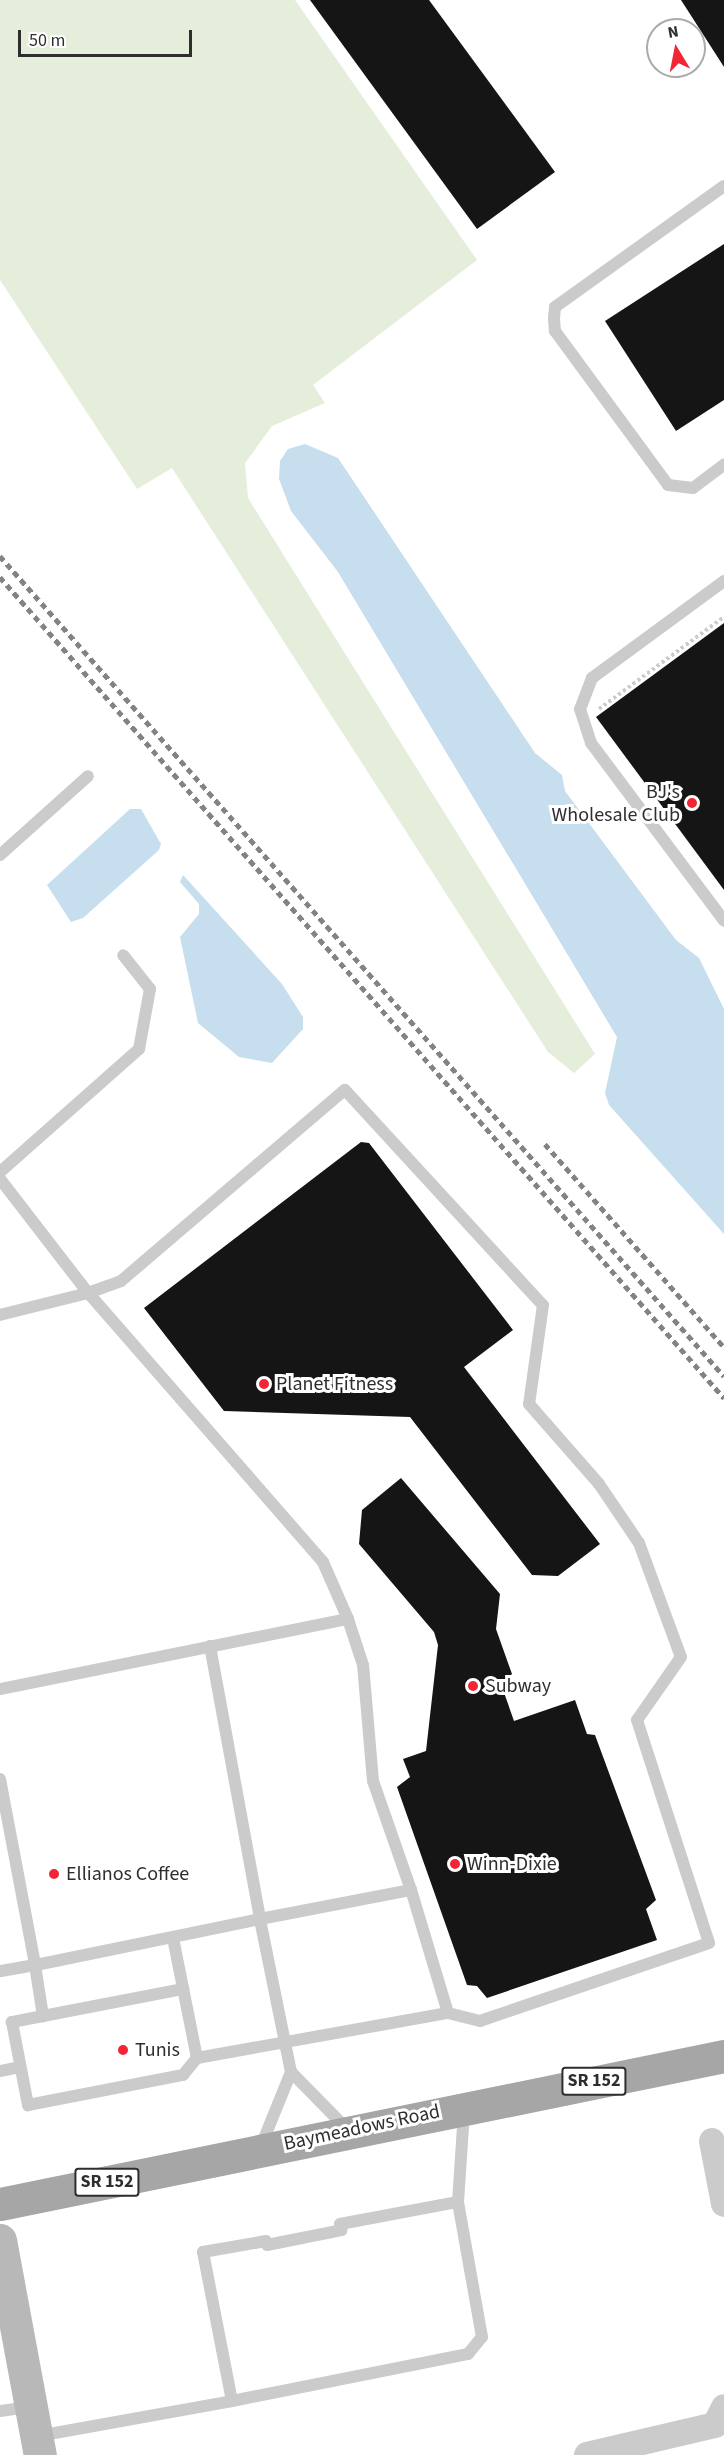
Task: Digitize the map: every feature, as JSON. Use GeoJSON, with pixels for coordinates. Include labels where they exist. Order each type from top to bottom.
{"type":"FeatureCollection","features":[{"type":"Feature","properties":{"kind":"main road","name":"Baymeadows Road"},"geometry":{"type":"LineString","coordinates":[[0,2204],[464,2106],[724,2056]]}},
{"type":"Feature","properties":{"kind":"street"},"geometry":{"type":"LineString","coordinates":[[712,2141],[724,2204]]}},
{"type":"Feature","properties":{"kind":"street"},"geometry":{"type":"LineString","coordinates":[[0,2240],[7,2308],[36,2432]]}},
{"type":"Feature","properties":{"kind":"street"},"geometry":{"type":"LineString","coordinates":[[587,2455],[715,2425],[724,2407]]}},
{"type":"Feature","properties":{"kind":"lane"},"geometry":{"type":"LineString","coordinates":[[724,186],[555,307],[554,318],[555,331],[668,485],[693,488],[724,465]]}},
{"type":"Feature","properties":{"kind":"lane"},"geometry":{"type":"LineString","coordinates":[[724,581],[592,678],[580,709],[591,743],[724,921]]}},
{"type":"Feature","properties":{"kind":"lane"},"geometry":{"type":"LineString","coordinates":[[0,855],[88,777]]}},
{"type":"Feature","properties":{"kind":"lane"},"geometry":{"type":"LineString","coordinates":[[0,1172],[139,1049],[150,989],[123,956]]}},
{"type":"Feature","properties":{"kind":"lane"},"geometry":{"type":"LineString","coordinates":[[0,1315],[88,1293],[121,1281],[345,1090],[543,1305],[529,1404],[599,1484],[639,1543],[681,1657],[637,1720],[709,1943],[480,2021],[448,2013],[197,2058],[183,2075],[28,2105],[12,2022],[183,1989]]}},
{"type":"Feature","properties":{"kind":"lane"},"geometry":{"type":"LineString","coordinates":[[0,1179],[88,1293],[323,1562],[348,1619],[363,1665],[373,1781],[411,1890],[448,2013]]}},
{"type":"Feature","properties":{"kind":"lane"},"geometry":{"type":"LineString","coordinates":[[0,1689],[348,1619]]}},
{"type":"Feature","properties":{"kind":"lane"},"geometry":{"type":"LineString","coordinates":[[210,1646],[283,2043],[291,2072],[349,2131]]}},
{"type":"Feature","properties":{"kind":"lane"},"geometry":{"type":"LineString","coordinates":[[0,1779],[43,2016]]}},
{"type":"Feature","properties":{"kind":"lane"},"geometry":{"type":"LineString","coordinates":[[0,1971],[411,1890]]}},
{"type":"Feature","properties":{"kind":"lane"},"geometry":{"type":"LineString","coordinates":[[173,1938],[197,2058]]}},
{"type":"Feature","properties":{"kind":"lane"},"geometry":{"type":"LineString","coordinates":[[0,2070],[20,2067]]}},
{"type":"Feature","properties":{"kind":"lane"},"geometry":{"type":"LineString","coordinates":[[259,2150],[291,2072]]}},
{"type":"Feature","properties":{"kind":"lane"},"geometry":{"type":"LineString","coordinates":[[0,2411],[36,2432],[232,2401],[468,2354],[482,2337],[458,2202],[464,2106]]}},
{"type":"Feature","properties":{"kind":"lane"},"geometry":{"type":"LineString","coordinates":[[232,2401],[203,2252],[266,2243],[458,2202]]}},
{"type":"Feature","properties":{"kind":"path"},"geometry":{"type":"LineString","coordinates":[[583,720],[724,617]]}},
{"type":"Feature","properties":{"kind":"green space"},"geometry":{"type":"Polygon","coordinates":[[[0,0],[295,0],[477,260],[313,385],[325,403],[272,426],[245,463],[248,498],[595,1054],[574,1073],[548,1052],[172,468],[137,489],[0,280],[0,0]]]}},
{"type":"Feature","properties":{"kind":"water"},"geometry":{"type":"Polygon","coordinates":[[[305,444],[338,458],[535,753],[562,775],[565,791],[676,940],[699,958],[724,1009],[724,1234],[609,1105],[605,1093],[617,1037],[338,572],[291,511],[279,479],[280,461],[288,449],[305,444]]]}},
{"type":"Feature","properties":{"kind":"water"},"geometry":{"type":"Polygon","coordinates":[[[130,809],[141,809],[161,844],[159,850],[83,918],[71,922],[47,885],[130,809]]]}},
{"type":"Feature","properties":{"kind":"water"},"geometry":{"type":"Polygon","coordinates":[[[183,875],[282,984],[303,1017],[303,1029],[272,1063],[239,1057],[198,1023],[180,937],[199,914],[199,904],[180,882],[183,875]]]}},
{"type":"Feature","properties":{"kind":"building"},"geometry":{"type":"Polygon","coordinates":[[[310,0],[429,0],[555,172],[477,229],[310,0]]]}},
{"type":"Feature","properties":{"kind":"building"},"geometry":{"type":"Polygon","coordinates":[[[681,0],[724,0],[724,67],[706,39],[706,18],[693,18],[681,0]]]}},
{"type":"Feature","properties":{"kind":"building"},"geometry":{"type":"Polygon","coordinates":[[[724,244],[724,400],[676,431],[605,321],[724,244]]]}},
{"type":"Feature","properties":{"kind":"building","name":"BJ's Wholesale Club"},"geometry":{"type":"Polygon","coordinates":[[[724,623],[724,890],[596,717],[724,623]]]}},
{"type":"Feature","properties":{"kind":"building"},"geometry":{"type":"Polygon","coordinates":[[[361,1142],[369,1143],[513,1330],[464,1367],[600,1544],[558,1576],[532,1575],[410,1417],[224,1411],[144,1308],[361,1142]]]}},
{"type":"Feature","properties":{"kind":"building"},"geometry":{"type":"Polygon","coordinates":[[[401,1478],[500,1594],[496,1629],[512,1674],[501,1684],[514,1721],[575,1700],[587,1734],[595,1735],[656,1900],[646,1909],[657,1940],[487,1998],[477,1986],[467,1985],[397,1787],[410,1777],[403,1759],[426,1751],[438,1645],[434,1632],[359,1544],[362,1510],[401,1478]]]}},
{"type":"Feature","properties":{"kind":"railway"},"geometry":{"type":"LineString","coordinates":[[0,556],[724,1376]]}},
{"type":"Feature","properties":{"kind":"railway"},"geometry":{"type":"LineString","coordinates":[[0,577],[724,1398]]}},
{"type":"Feature","properties":{"kind":"railway"},"geometry":{"type":"LineString","coordinates":[[545,1144],[724,1347]]}},
{"type":"Feature","properties":{"kind":"place","name":"BJ's Wholesale Club"},"geometry":{"type":"Point","coordinates":[692,803]}},
{"type":"Feature","properties":{"kind":"place","name":"Planet Fitness"},"geometry":{"type":"Point","coordinates":[264,1384]}},
{"type":"Feature","properties":{"kind":"place","name":"Subway"},"geometry":{"type":"Point","coordinates":[473,1686]}},
{"type":"Feature","properties":{"kind":"place","name":"Winn-Dixie"},"geometry":{"type":"Point","coordinates":[455,1864]}},
{"type":"Feature","properties":{"kind":"place","name":"Ellianos Coffee"},"geometry":{"type":"Point","coordinates":[54,1874]}},
{"type":"Feature","properties":{"kind":"place","name":"Tunis"},"geometry":{"type":"Point","coordinates":[123,2050]}}]}
